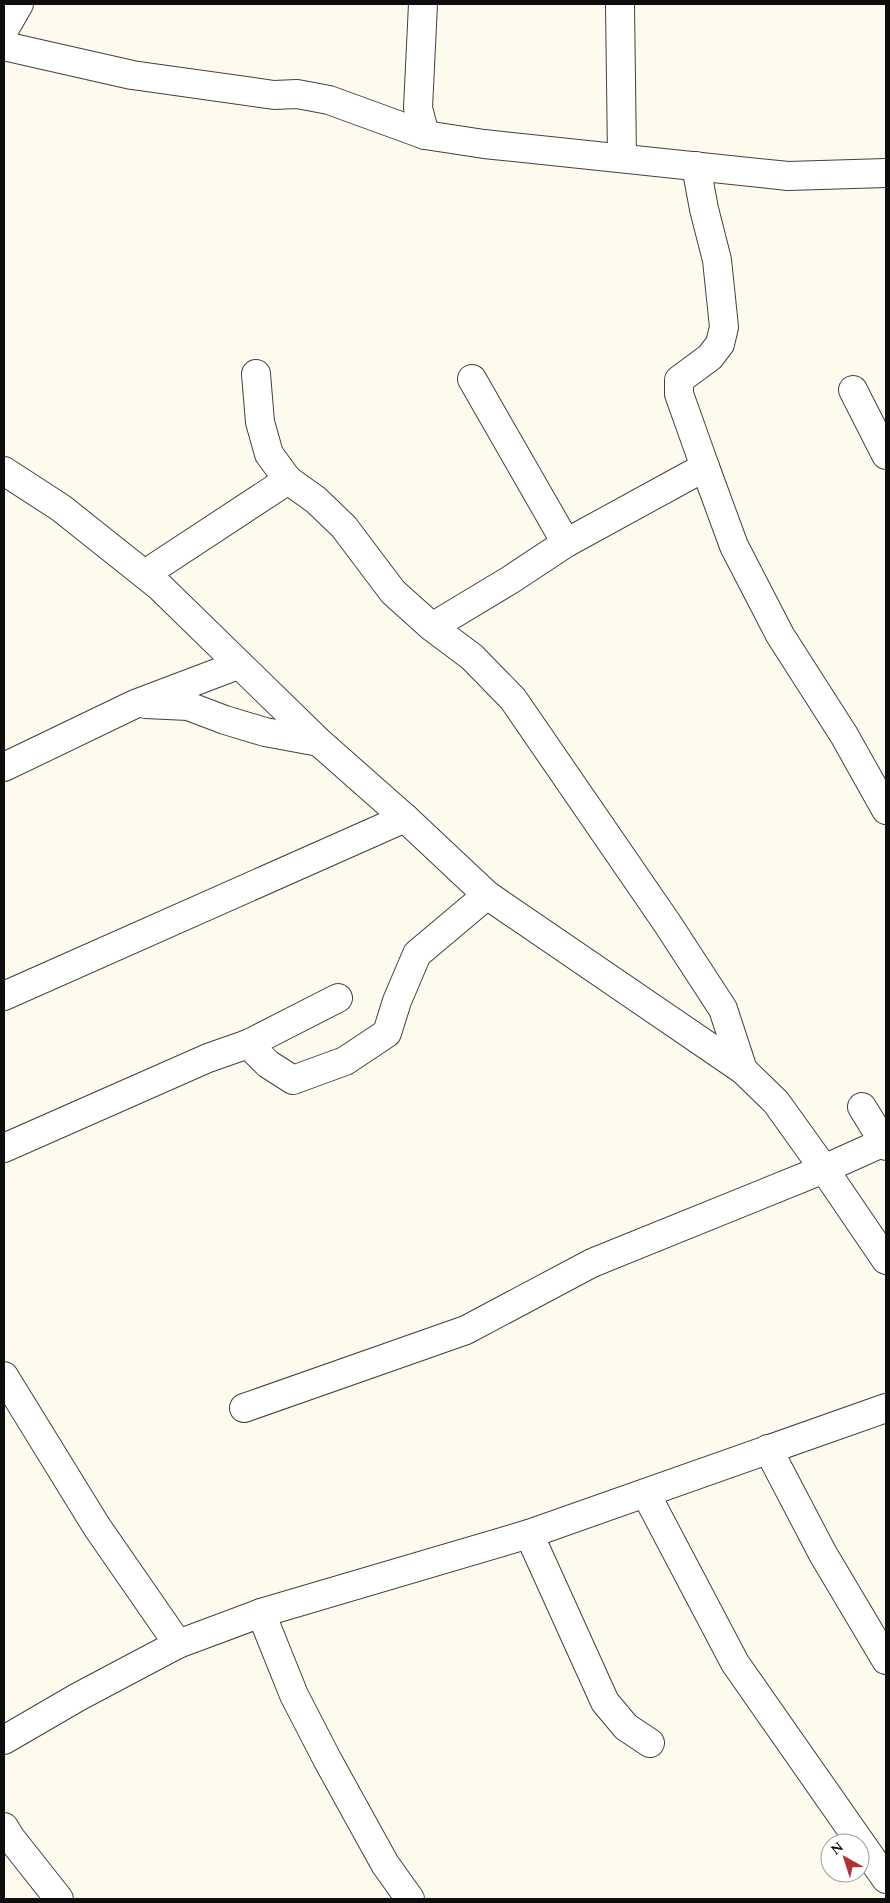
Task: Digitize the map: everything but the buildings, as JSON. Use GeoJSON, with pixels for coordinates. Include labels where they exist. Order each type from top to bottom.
{"type":"FeatureCollection","features":[{"type":"Feature","properties":{"kind":"street"},"geometry":{"type":"LineString","coordinates":[[4,30],[19,4]]}},
{"type":"Feature","properties":{"kind":"street"},"geometry":{"type":"LineString","coordinates":[[423,4],[418,108],[425,135]]}},
{"type":"Feature","properties":{"kind":"street"},"geometry":{"type":"LineString","coordinates":[[620,4],[622,158]]}},
{"type":"Feature","properties":{"kind":"street"},"geometry":{"type":"LineString","coordinates":[[4,46],[132,75],[274,95],[297,94],[328,100],[425,135],[788,176],[886,173]]}},
{"type":"Feature","properties":{"kind":"street"},"geometry":{"type":"LineString","coordinates":[[696,166],[704,209],[717,260],[724,327],[720,344],[710,357],[679,380],[679,394],[734,546],[780,635],[884,801]]}},
{"type":"Feature","properties":{"kind":"street"},"geometry":{"type":"LineString","coordinates":[[256,374],[260,422],[269,454],[288,480],[316,500],[337,520],[393,592],[432,627],[472,657],[513,699],[724,1008],[743,1070]]}},
{"type":"Feature","properties":{"kind":"street"},"geometry":{"type":"LineString","coordinates":[[472,379],[566,543]]}},
{"type":"Feature","properties":{"kind":"street"},"geometry":{"type":"LineString","coordinates":[[853,390],[886,455]]}},
{"type":"Feature","properties":{"kind":"street"},"geometry":{"type":"LineString","coordinates":[[432,627],[510,580],[566,543],[705,467]]}},
{"type":"Feature","properties":{"kind":"street"},"geometry":{"type":"LineString","coordinates":[[4,471],[61,508],[159,586],[319,742],[405,818],[487,895],[743,1070],[776,1102],[886,1260]]}},
{"type":"Feature","properties":{"kind":"street"},"geometry":{"type":"LineString","coordinates":[[145,574],[288,480]]}},
{"type":"Feature","properties":{"kind":"street"},"geometry":{"type":"LineString","coordinates":[[4,767],[135,704],[238,665]]}},
{"type":"Feature","properties":{"kind":"street"},"geometry":{"type":"LineString","coordinates":[[135,704],[188,706],[265,732],[319,742]]}},
{"type":"Feature","properties":{"kind":"street"},"geometry":{"type":"LineString","coordinates":[[4,996],[405,818]]}},
{"type":"Feature","properties":{"kind":"street"},"geometry":{"type":"LineString","coordinates":[[248,1044],[268,1064],[293,1080],[345,1061],[387,1033],[397,1001],[417,954],[487,895]]}},
{"type":"Feature","properties":{"kind":"street"},"geometry":{"type":"LineString","coordinates":[[4,1148],[208,1058],[248,1044],[338,998]]}},
{"type":"Feature","properties":{"kind":"street"},"geometry":{"type":"LineString","coordinates":[[244,1408],[466,1330],[592,1264],[885,1144],[862,1107]]}},
{"type":"Feature","properties":{"kind":"street"},"geometry":{"type":"LineString","coordinates":[[4,1376],[97,1527],[178,1644]]}},
{"type":"Feature","properties":{"kind":"street"},"geometry":{"type":"LineString","coordinates":[[4,1740],[178,1644],[261,1613],[529,1534],[646,1494],[768,1448],[886,1408]]}},
{"type":"Feature","properties":{"kind":"street"},"geometry":{"type":"LineString","coordinates":[[768,1448],[823,1554],[886,1660]]}},
{"type":"Feature","properties":{"kind":"street"},"geometry":{"type":"LineString","coordinates":[[646,1494],[735,1663],[886,1880]]}},
{"type":"Feature","properties":{"kind":"street"},"geometry":{"type":"LineString","coordinates":[[529,1534],[605,1702],[626,1727],[650,1743]]}},
{"type":"Feature","properties":{"kind":"street"},"geometry":{"type":"LineString","coordinates":[[261,1613],[294,1695],[323,1751],[385,1864],[410,1899]]}},
{"type":"Feature","properties":{"kind":"street"},"geometry":{"type":"LineString","coordinates":[[4,1826],[10,1837],[59,1899]]}}]}
